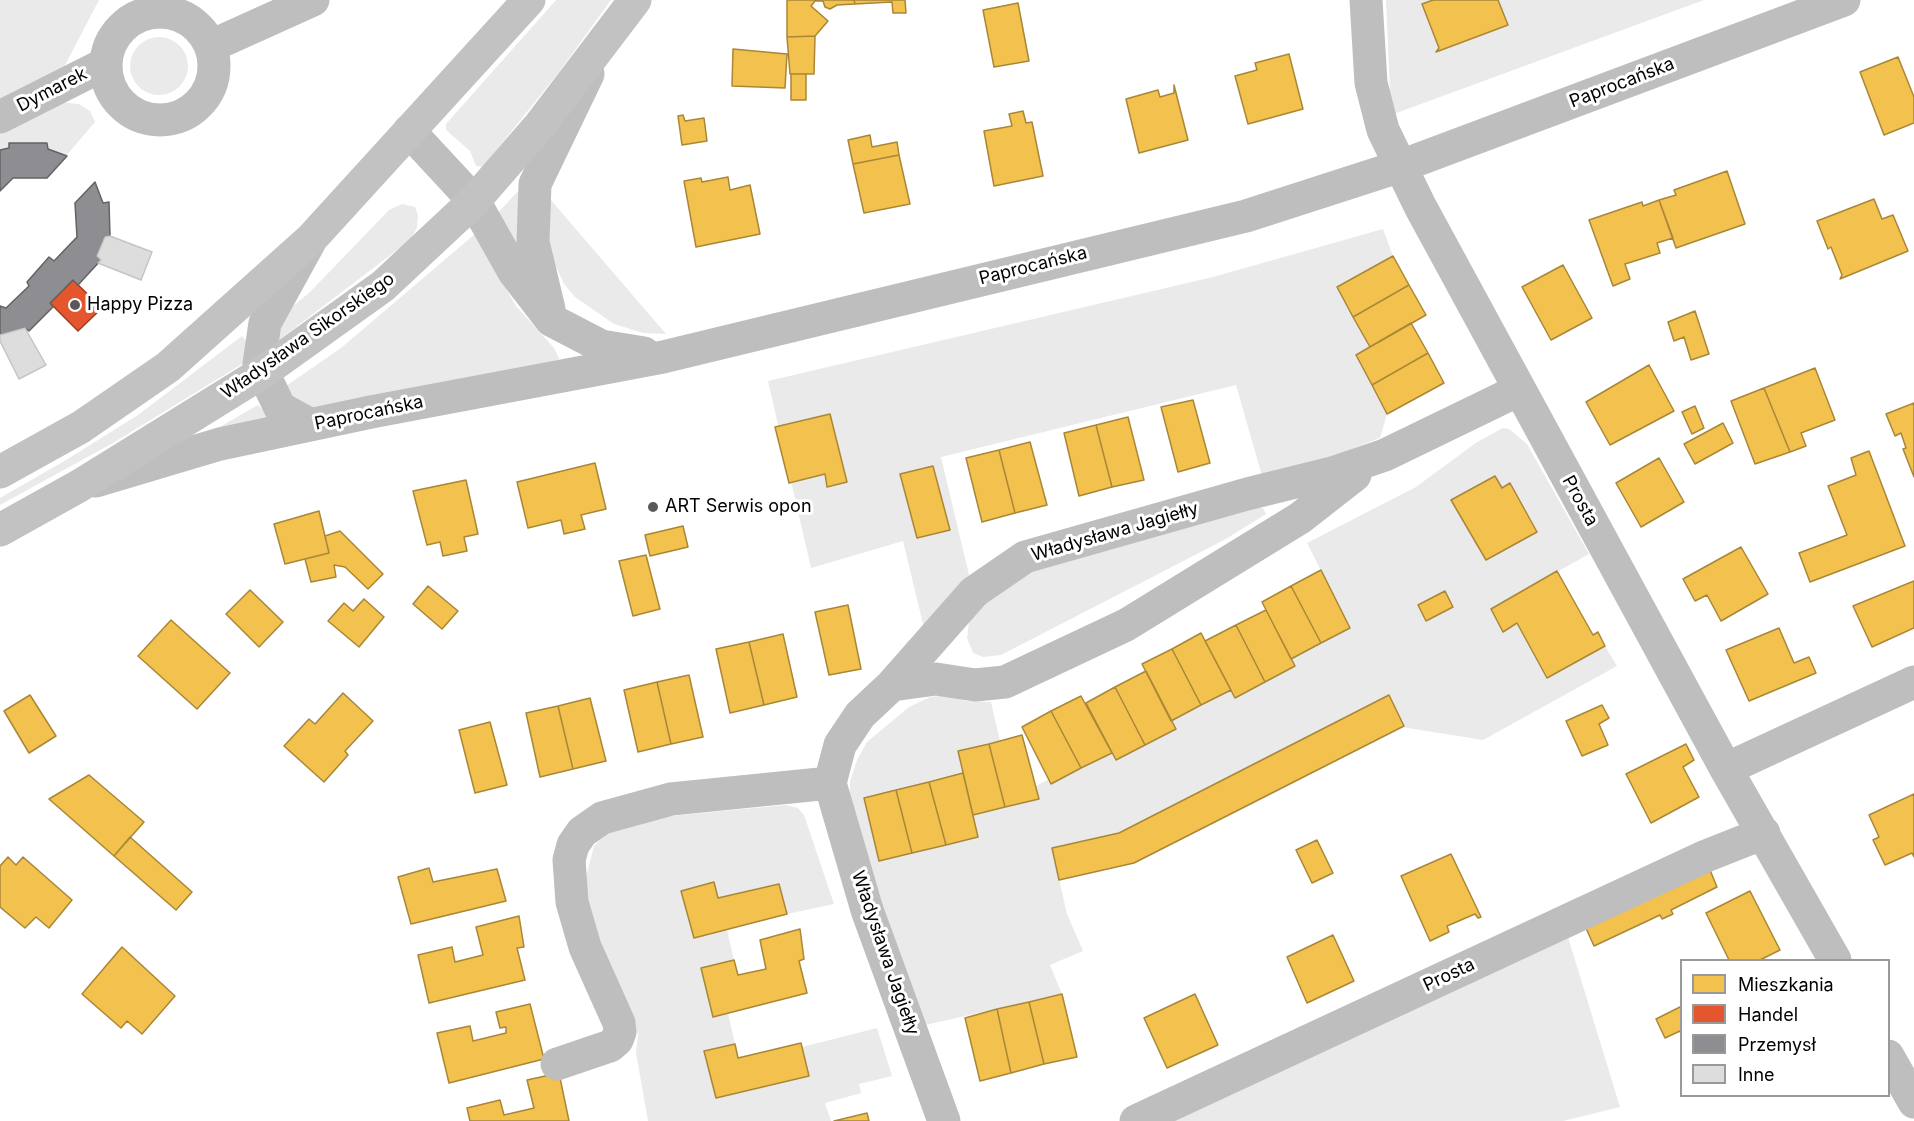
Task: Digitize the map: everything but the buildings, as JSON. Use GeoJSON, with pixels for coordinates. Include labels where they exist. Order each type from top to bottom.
{"type":"FeatureCollection","features":[{"type":"Feature","properties":{"kind":"street"},"geometry":{"type":"LineString","coordinates":[[211,46],[313,0]]}},
{"type":"Feature","properties":{"kind":"street"},"geometry":{"type":"LineString","coordinates":[[0,472],[81,427],[168,368],[311,239],[529,0]]}},
{"type":"Feature","properties":{"kind":"street","name":"Władysława Sikorskiego"},"geometry":{"type":"LineString","coordinates":[[0,530],[79,486],[263,372],[383,286],[474,201],[540,125],[635,0]]}},
{"type":"Feature","properties":{"kind":"street"},"geometry":{"type":"LineString","coordinates":[[1366,0],[1371,82],[1383,130],[1401,166]]}},
{"type":"Feature","properties":{"kind":"street","name":"Paprocańska"},"geometry":{"type":"LineString","coordinates":[[79,486],[220,444],[663,357],[1246,216],[1401,166],[1844,0]]}},
{"type":"Feature","properties":{"kind":"street","name":"Dymarek"},"geometry":{"type":"LineString","coordinates":[[161,11],[182,16],[200,27],[211,46],[215,67],[210,88],[198,105],[180,117],[158,120],[138,116],[120,104],[109,85],[105,64],[109,43],[122,26],[140,14],[161,11]]}},
{"type":"Feature","properties":{"kind":"street"},"geometry":{"type":"LineString","coordinates":[[551,320],[533,242],[536,184],[602,44]]}},
{"type":"Feature","properties":{"kind":"street","name":"Dymarek"},"geometry":{"type":"LineString","coordinates":[[0,117],[105,64]]}},
{"type":"Feature","properties":{"kind":"street","name":"Paprocańska"},"geometry":{"type":"LineString","coordinates":[[409,131],[474,201],[514,272],[551,320],[601,346],[663,357]]}},
{"type":"Feature","properties":{"kind":"street","name":"Prosta"},"geometry":{"type":"LineString","coordinates":[[1401,166],[1519,390],[1726,769],[1834,959]]}},
{"type":"Feature","properties":{"kind":"street"},"geometry":{"type":"LineString","coordinates":[[311,239],[265,323],[259,364],[280,408],[311,425]]}},
{"type":"Feature","properties":{"kind":"street","name":"Władysława Jagiełły"},"geometry":{"type":"LineString","coordinates":[[944,1121],[867,910],[830,783],[840,745],[860,715],[891,685],[974,592],[1025,557],[1247,494],[1311,480],[1385,455],[1519,390]]}},
{"type":"Feature","properties":{"kind":"street","name":"Władysława Jagiełły"},"geometry":{"type":"LineString","coordinates":[[891,685],[936,679],[975,685],[1005,682],[1126,625],[1300,518],[1339,486],[1385,455]]}},
{"type":"Feature","properties":{"kind":"street"},"geometry":{"type":"LineString","coordinates":[[1726,769],[1914,682]]}},
{"type":"Feature","properties":{"kind":"street"},"geometry":{"type":"LineString","coordinates":[[557,1064],[610,1046],[617,1040],[620,1032],[619,1023],[585,947],[572,902],[569,860],[573,845],[588,826],[609,815],[671,799],[830,783]]}},
{"type":"Feature","properties":{"kind":"street","name":"Prosta"},"geometry":{"type":"LineString","coordinates":[[1136,1121],[1706,856],[1764,833]]}},
{"type":"Feature","properties":{"kind":"street"},"geometry":{"type":"LineString","coordinates":[[1890,1060],[1914,1102]]}},
{"type":"Feature","properties":{"kind":"shaded area"},"geometry":{"type":"Polygon","coordinates":[[[0,0],[99,0],[60,75],[0,106],[0,0]]]}},
{"type":"Feature","properties":{"kind":"shaded area"},"geometry":{"type":"Polygon","coordinates":[[[556,0],[611,0],[559,72],[486,163],[482,167],[476,166],[470,151],[446,130],[446,124],[556,0]]]}},
{"type":"Feature","properties":{"kind":"shaded area"},"geometry":{"type":"Polygon","coordinates":[[[1386,0],[1704,0],[1391,115],[1386,0]]]}},
{"type":"Feature","properties":{"kind":"shaded area"},"geometry":{"type":"Polygon","coordinates":[[[153,37],[165,37],[180,45],[188,60],[188,72],[180,87],[165,95],[153,95],[138,87],[130,72],[130,60],[138,45],[153,37]]]}},
{"type":"Feature","properties":{"kind":"shaded area"},"geometry":{"type":"Polygon","coordinates":[[[57,102],[79,104],[90,111],[95,122],[54,170],[20,164],[0,182],[0,130],[57,102]]]}},
{"type":"Feature","properties":{"kind":"shaded area"},"geometry":{"type":"Polygon","coordinates":[[[518,191],[521,258],[496,215],[518,191]]]}},
{"type":"Feature","properties":{"kind":"shaded area"},"geometry":{"type":"Polygon","coordinates":[[[550,199],[666,334],[643,333],[614,324],[575,297],[564,284],[549,251],[550,199]]]}},
{"type":"Feature","properties":{"kind":"shaded area"},"geometry":{"type":"Polygon","coordinates":[[[402,204],[415,207],[418,215],[417,228],[410,240],[275,343],[278,331],[293,306],[309,293],[389,210],[402,204]]]}},
{"type":"Feature","properties":{"kind":"shaded area"},"geometry":{"type":"Polygon","coordinates":[[[1383,229],[1393,256],[1337,287],[1370,347],[1356,355],[1387,414],[1380,438],[1264,483],[1236,385],[941,457],[969,575],[924,628],[903,541],[811,568],[768,381],[1213,277],[1383,229]]]}},
{"type":"Feature","properties":{"kind":"shaded area"},"geometry":{"type":"Polygon","coordinates":[[[475,234],[516,306],[554,348],[558,360],[320,413],[294,401],[286,386],[341,348],[475,234]]]}},
{"type":"Feature","properties":{"kind":"shaded area"},"geometry":{"type":"Polygon","coordinates":[[[242,336],[246,341],[247,361],[113,443],[0,505],[0,498],[138,415],[242,336]]]}},
{"type":"Feature","properties":{"kind":"shaded area"},"geometry":{"type":"Polygon","coordinates":[[[258,405],[268,415],[271,426],[186,446],[258,405]]]}},
{"type":"Feature","properties":{"kind":"shaded area"},"geometry":{"type":"Polygon","coordinates":[[[1503,428],[1509,429],[1527,444],[1589,554],[1491,609],[1503,632],[1517,623],[1547,677],[1605,646],[1617,666],[1483,740],[1402,727],[1388,695],[1119,833],[1052,848],[1067,914],[1083,951],[1050,965],[1062,994],[921,1026],[890,939],[850,797],[850,781],[857,760],[867,742],[909,707],[930,697],[948,695],[965,701],[991,702],[1000,741],[958,751],[963,773],[864,798],[880,861],[978,837],[973,815],[1038,799],[1036,786],[1049,779],[1051,784],[1112,753],[1116,760],[1171,721],[1231,690],[1235,698],[1295,666],[1291,659],[1350,628],[1307,543],[1416,487],[1477,442],[1503,428]]]}},
{"type":"Feature","properties":{"kind":"shaded area"},"geometry":{"type":"Polygon","coordinates":[[[1263,508],[1266,514],[1226,539],[1001,655],[983,657],[973,653],[967,638],[969,622],[979,603],[1027,570],[1263,508]]]}},
{"type":"Feature","properties":{"kind":"shaded area"},"geometry":{"type":"Polygon","coordinates":[[[786,805],[798,808],[804,815],[834,904],[787,914],[778,884],[718,898],[714,883],[681,891],[694,938],[727,930],[734,960],[701,968],[713,1017],[728,1013],[735,1044],[704,1052],[716,1098],[808,1076],[802,1047],[877,1028],[892,1076],[859,1084],[861,1093],[825,1103],[831,1121],[648,1121],[636,1053],[638,1035],[586,908],[585,881],[594,846],[610,830],[639,819],[786,805]]]}},
{"type":"Feature","properties":{"kind":"shaded area"},"geometry":{"type":"Polygon","coordinates":[[[1568,937],[1620,1107],[1563,1121],[1163,1121],[1568,937]]]}},
{"type":"Feature","properties":{"kind":"place","name":"Happy Pizza"},"geometry":{"type":"Point","coordinates":[75,305]}},
{"type":"Feature","properties":{"kind":"place","name":"ART Serwis opon"},"geometry":{"type":"Point","coordinates":[653,507]}}]}
